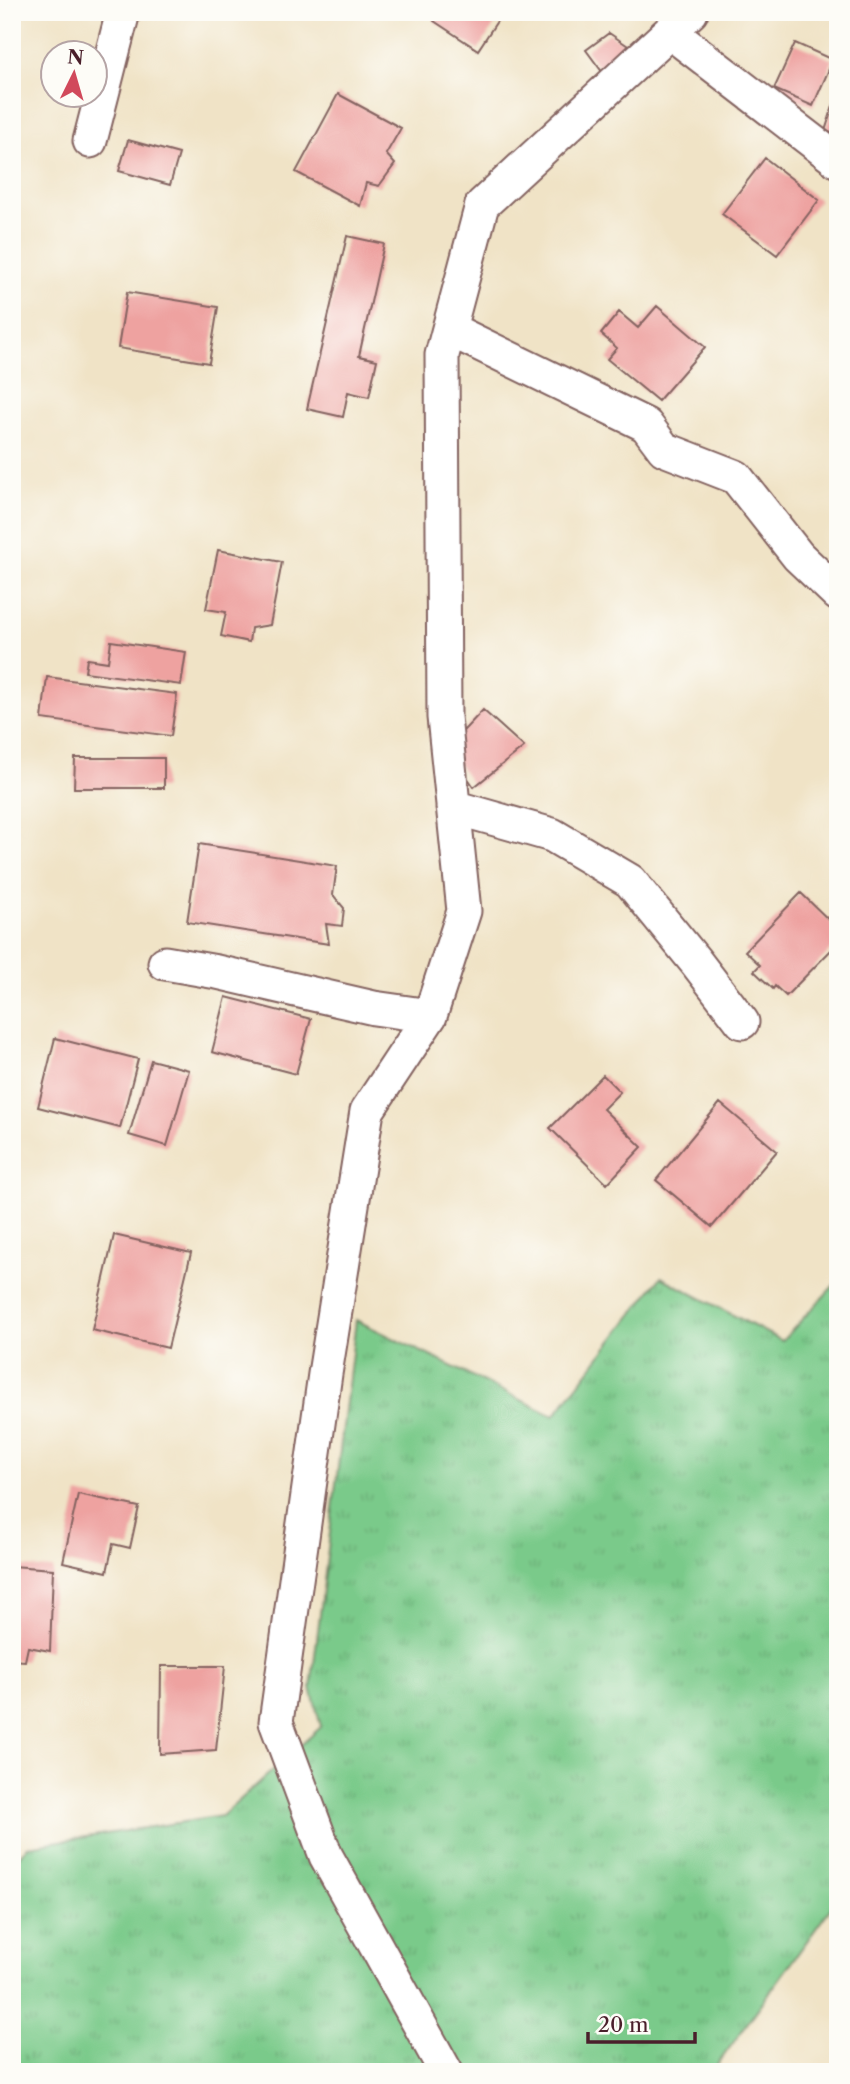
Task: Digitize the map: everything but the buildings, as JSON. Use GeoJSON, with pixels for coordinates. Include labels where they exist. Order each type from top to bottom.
{"type":"FeatureCollection","features":[{"type":"Feature","properties":{"kind":"street"},"geometry":{"type":"LineString","coordinates":[[90,141],[122,12]]}},
{"type":"Feature","properties":{"kind":"street"},"geometry":{"type":"LineString","coordinates":[[446,2072],[326,1856],[276,1722],[325,1374],[366,1111],[430,1016],[464,911],[444,717],[442,355],[482,205],[680,22],[838,161]]}},
{"type":"Feature","properties":{"kind":"street"},"geometry":{"type":"LineString","coordinates":[[449,329],[646,425],[664,449],[736,477],[798,556],[838,594]]}},
{"type":"Feature","properties":{"kind":"street"},"geometry":{"type":"LineString","coordinates":[[453,807],[552,835],[630,881],[742,1022]]}},
{"type":"Feature","properties":{"kind":"street"},"geometry":{"type":"LineString","coordinates":[[165,963],[217,972],[374,1009],[430,1016]]}},
{"type":"Feature","properties":{"kind":"green space"},"geometry":{"type":"Polygon","coordinates":[[[661,1277],[782,1341],[838,1281],[838,1898],[712,2072],[12,2072],[12,1863],[28,1846],[222,1816],[321,1727],[311,1688],[356,1320],[554,1416],[661,1277]]]}}]}
